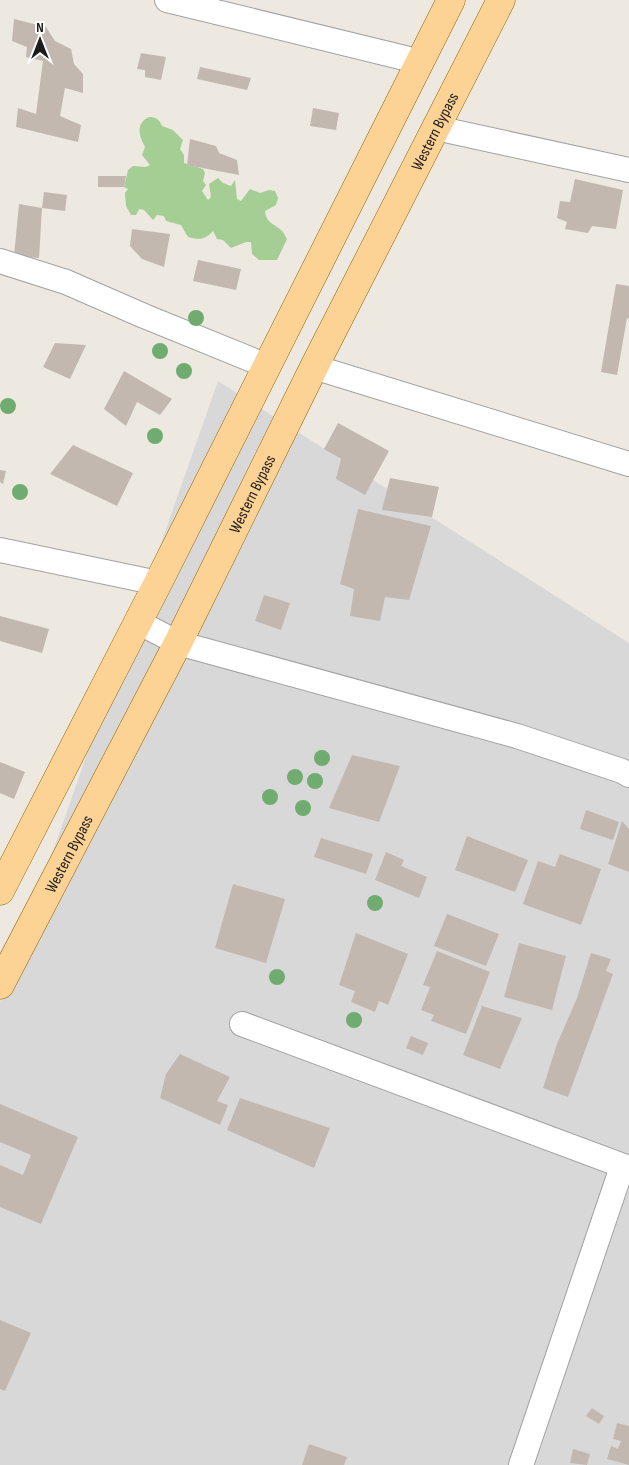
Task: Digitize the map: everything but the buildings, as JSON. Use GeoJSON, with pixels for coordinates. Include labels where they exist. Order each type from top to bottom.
{"type":"FeatureCollection","features":[{"type":"Feature","properties":{"kind":"main road"},"geometry":{"type":"LineString","coordinates":[[0,891],[158,583],[451,0]]}},
{"type":"Feature","properties":{"kind":"main road","name":"Western Bypass"},"geometry":{"type":"LineString","coordinates":[[0,985],[178,643],[314,367],[500,0]]}},
{"type":"Feature","properties":{"kind":"street"},"geometry":{"type":"LineString","coordinates":[[167,0],[421,62]]}},
{"type":"Feature","properties":{"kind":"street"},"geometry":{"type":"LineString","coordinates":[[436,128],[629,170]]}},
{"type":"Feature","properties":{"kind":"street"},"geometry":{"type":"LineString","coordinates":[[0,261],[66,282],[267,366]]}},
{"type":"Feature","properties":{"kind":"street"},"geometry":{"type":"LineString","coordinates":[[314,367],[629,464]]}},
{"type":"Feature","properties":{"kind":"street"},"geometry":{"type":"LineString","coordinates":[[0,550],[158,583]]}},
{"type":"Feature","properties":{"kind":"street"},"geometry":{"type":"LineString","coordinates":[[138,622],[178,643],[517,736],[629,775]]}},
{"type":"Feature","properties":{"kind":"street"},"geometry":{"type":"LineString","coordinates":[[242,1024],[626,1168],[521,1465]]}},
{"type":"Feature","properties":{"kind":"shaded area"},"geometry":{"type":"Polygon","coordinates":[[[218,381],[629,643],[629,1465],[0,1465],[0,1002],[218,381]]]}},
{"type":"Feature","properties":{"kind":"green space"},"geometry":{"type":"Polygon","coordinates":[[[149,117],[157,119],[162,126],[173,130],[183,140],[180,149],[184,155],[184,163],[203,169],[205,173],[203,181],[206,185],[202,191],[208,200],[211,197],[209,184],[218,178],[223,183],[231,186],[235,180],[237,199],[241,201],[250,189],[260,193],[269,190],[275,191],[278,198],[276,205],[265,211],[267,219],[283,232],[287,239],[277,260],[259,260],[252,254],[251,242],[231,248],[223,240],[217,239],[213,231],[204,238],[192,238],[188,237],[181,225],[166,221],[164,216],[157,215],[153,220],[144,210],[139,209],[136,215],[131,215],[126,206],[125,193],[128,189],[124,187],[128,170],[133,166],[146,167],[150,165],[142,155],[145,147],[141,139],[140,130],[142,123],[149,117]]]}}]}
